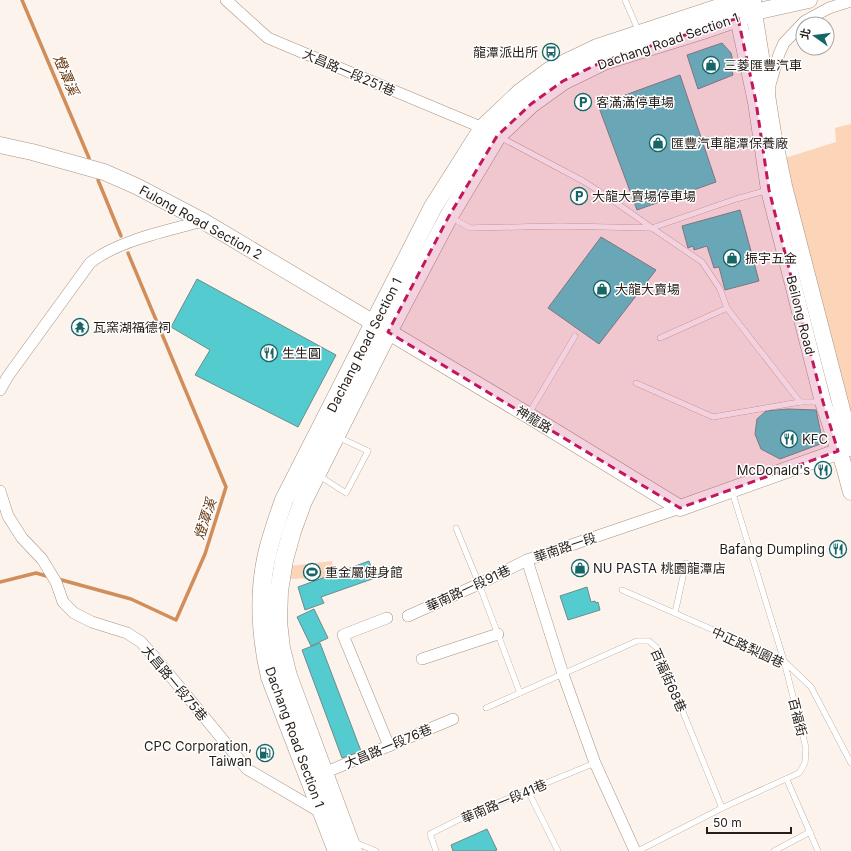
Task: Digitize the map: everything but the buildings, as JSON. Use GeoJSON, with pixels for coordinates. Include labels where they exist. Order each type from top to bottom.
{"type":"FeatureCollection","features":[{"type":"Feature","properties":{"kind":"main road"},"geometry":{"type":"LineString","coordinates":[[743,5],[809,0]]}},
{"type":"Feature","properties":{"kind":"main road","name":"Dachang Road Section 1"},"geometry":{"type":"LineString","coordinates":[[341,842],[323,813],[270,677],[264,649],[261,622],[261,593],[266,559],[273,531],[284,500],[381,328],[449,216],[490,132],[563,81],[604,61],[743,5]]}},
{"type":"Feature","properties":{"kind":"main road","name":"Dachang Road Section 1"},"geometry":{"type":"LineString","coordinates":[[341,842],[324,773],[288,676],[281,648],[278,622],[279,591],[284,560],[292,530],[303,501],[336,436],[433,207],[520,93],[552,70],[597,48],[640,34],[743,5]]}},
{"type":"Feature","properties":{"kind":"main road","name":"Beilong Road"},"geometry":{"type":"LineString","coordinates":[[743,5],[773,133],[777,188],[846,422],[851,492]]}},
{"type":"Feature","properties":{"kind":"main road","name":"Beilong Road"},"geometry":{"type":"LineString","coordinates":[[743,5],[756,102],[777,188],[823,402],[848,448]]}},
{"type":"Feature","properties":{"kind":"main road","name":"Fulong Road Section 2"},"geometry":{"type":"LineString","coordinates":[[0,145],[32,152],[104,172],[136,186],[203,221],[381,328]]}},
{"type":"Feature","properties":{"kind":"main road","name":"神龍路"},"geometry":{"type":"LineString","coordinates":[[381,328],[528,415],[680,508]]}},
{"type":"Feature","properties":{"kind":"main road","name":"華南路一段"},"geometry":{"type":"LineString","coordinates":[[680,508],[848,448]]}},
{"type":"Feature","properties":{"kind":"street","name":"大昌路一段251巷"},"geometry":{"type":"LineString","coordinates":[[226,0],[268,38],[490,132]]}},
{"type":"Feature","properties":{"kind":"street"},"geometry":{"type":"LineString","coordinates":[[773,133],[770,85],[779,54],[784,43],[805,21],[829,8],[851,0]]}},
{"type":"Feature","properties":{"kind":"street"},"geometry":{"type":"LineString","coordinates":[[0,390],[8,376],[90,263],[99,255],[108,250],[137,240],[203,221]]}},
{"type":"Feature","properties":{"kind":"street","name":"大昌路一段75巷"},"geometry":{"type":"LineString","coordinates":[[0,491],[8,516],[22,538],[42,559],[56,582],[63,602],[74,613],[92,622],[127,633],[141,642],[247,769],[323,813]]}},
{"type":"Feature","properties":{"kind":"street","name":"華南路一段"},"geometry":{"type":"LineString","coordinates":[[635,851],[595,764],[563,674],[527,560],[680,508]]}},
{"type":"Feature","properties":{"kind":"street","name":"華南路一段91巷"},"geometry":{"type":"LineString","coordinates":[[408,616],[480,584],[527,560]]}},
{"type":"Feature","properties":{"kind":"street"},"geometry":{"type":"LineString","coordinates":[[387,618],[343,635],[389,746]]}},
{"type":"Feature","properties":{"kind":"street"},"geometry":{"type":"LineString","coordinates":[[422,659],[498,634]]}},
{"type":"Feature","properties":{"kind":"street","name":"大昌路一段76巷"},"geometry":{"type":"LineString","coordinates":[[324,773],[453,719]]}},
{"type":"Feature","properties":{"kind":"lane"},"geometry":{"type":"LineString","coordinates":[[625,0],[640,34]]}},
{"type":"Feature","properties":{"kind":"lane"},"geometry":{"type":"LineString","coordinates":[[490,132],[583,181],[702,262],[720,289],[727,308],[800,402]]}},
{"type":"Feature","properties":{"kind":"lane"},"geometry":{"type":"LineString","coordinates":[[449,216],[470,228],[559,226],[652,228],[736,199],[777,188]]}},
{"type":"Feature","properties":{"kind":"lane"},"geometry":{"type":"LineString","coordinates":[[660,338],[727,308]]}},
{"type":"Feature","properties":{"kind":"lane"},"geometry":{"type":"LineString","coordinates":[[528,415],[575,336]]}},
{"type":"Feature","properties":{"kind":"lane"},"geometry":{"type":"LineString","coordinates":[[636,383],[713,416],[800,402],[823,402]]}},
{"type":"Feature","properties":{"kind":"lane"},"geometry":{"type":"LineString","coordinates":[[317,474],[346,493],[368,450],[336,436]]}},
{"type":"Feature","properties":{"kind":"lane","name":"百福街"},"geometry":{"type":"LineString","coordinates":[[638,851],[722,808],[787,780],[799,773],[805,763],[806,748],[784,661],[731,489]]}},
{"type":"Feature","properties":{"kind":"lane"},"geometry":{"type":"LineString","coordinates":[[456,528],[480,584],[520,693]]}},
{"type":"Feature","properties":{"kind":"lane"},"geometry":{"type":"LineString","coordinates":[[675,613],[686,564]]}},
{"type":"Feature","properties":{"kind":"lane","name":"中正路梨園巷"},"geometry":{"type":"LineString","coordinates":[[622,590],[784,661],[811,687],[851,763]]}},
{"type":"Feature","properties":{"kind":"lane","name":"百福街68巷"},"geometry":{"type":"LineString","coordinates":[[486,708],[637,641],[649,641],[657,648],[722,808]]}},
{"type":"Feature","properties":{"kind":"lane","name":"華南路一段41巷"},"geometry":{"type":"LineString","coordinates":[[436,851],[430,834],[468,815],[595,764]]}},
{"type":"Feature","properties":{"kind":"lane"},"geometry":{"type":"LineString","coordinates":[[787,780],[818,851]]}},
{"type":"Feature","properties":{"kind":"lane"},"geometry":{"type":"LineString","coordinates":[[528,791],[558,851]]}},
{"type":"Feature","properties":{"kind":"lane"},"geometry":{"type":"LineString","coordinates":[[774,851],[810,832]]}},
{"type":"Feature","properties":{"kind":"lane"},"geometry":{"type":"LineString","coordinates":[[341,842],[376,851]]}},
{"type":"Feature","properties":{"kind":"highlighted area"},"geometry":{"type":"Polygon","coordinates":[[[738,18],[756,102],[769,190],[823,402],[838,451],[680,508],[388,332],[449,216],[497,136],[531,104],[563,81],[604,61],[738,18]]]}},
{"type":"Feature","properties":{"kind":"shaded area"},"geometry":{"type":"Polygon","coordinates":[[[851,124],[851,415],[785,158],[836,142],[835,128],[851,124]]]}},
{"type":"Feature","properties":{"kind":"shaded area","name":"重金屬健身館"},"geometry":{"type":"Polygon","coordinates":[[[332,561],[334,577],[290,579],[290,566],[332,561]]]}},
{"type":"Feature","properties":{"kind":"waterway","name":"燈潭溪"},"geometry":{"type":"LineString","coordinates":[[22,0],[89,158]]}},
{"type":"Feature","properties":{"kind":"waterway","name":"燈潭溪"},"geometry":{"type":"LineString","coordinates":[[98,180],[121,236]]}},
{"type":"Feature","properties":{"kind":"waterway","name":"燈潭溪"},"geometry":{"type":"LineString","coordinates":[[58,579],[131,599],[176,620],[205,554],[226,487],[128,253]]}},
{"type":"Feature","properties":{"kind":"waterway","name":"燈潭溪"},"geometry":{"type":"LineString","coordinates":[[0,582],[36,573],[50,577]]}},
{"type":"Feature","properties":{"kind":"place","name":"龍潭派出所"},"geometry":{"type":"Point","coordinates":[551,52]}},
{"type":"Feature","properties":{"kind":"place","name":"三菱匯豐汽車"},"geometry":{"type":"Point","coordinates":[711,65]}},
{"type":"Feature","properties":{"kind":"place","name":"客滿滿停車場"},"geometry":{"type":"Point","coordinates":[583,102]}},
{"type":"Feature","properties":{"kind":"place","name":"匯豐汽車龍潭保養廠"},"geometry":{"type":"Point","coordinates":[658,143]}},
{"type":"Feature","properties":{"kind":"place","name":"大龍大賣場停車場"},"geometry":{"type":"Point","coordinates":[579,196]}},
{"type":"Feature","properties":{"kind":"place","name":"振宇五金"},"geometry":{"type":"Point","coordinates":[732,258]}},
{"type":"Feature","properties":{"kind":"place","name":"大龍大賣場"},"geometry":{"type":"Point","coordinates":[602,289]}},
{"type":"Feature","properties":{"kind":"place","name":"瓦窯湖福德祠"},"geometry":{"type":"Point","coordinates":[80,327]}},
{"type":"Feature","properties":{"kind":"place","name":"生生圓"},"geometry":{"type":"Point","coordinates":[269,353]}},
{"type":"Feature","properties":{"kind":"place","name":"KFC"},"geometry":{"type":"Point","coordinates":[789,439]}},
{"type":"Feature","properties":{"kind":"place","name":"McDonald's"},"geometry":{"type":"Point","coordinates":[823,470]}},
{"type":"Feature","properties":{"kind":"place","name":"Bafang Dumpling"},"geometry":{"type":"Point","coordinates":[838,549]}},
{"type":"Feature","properties":{"kind":"place","name":"NU PASTA 桃園龍潭店"},"geometry":{"type":"Point","coordinates":[580,568]}},
{"type":"Feature","properties":{"kind":"place","name":"重金屬健身館"},"geometry":{"type":"Point","coordinates":[312,572]}},
{"type":"Feature","properties":{"kind":"place","name":"CPC Corporation, Taiwan"},"geometry":{"type":"Point","coordinates":[265,753]}}]}
